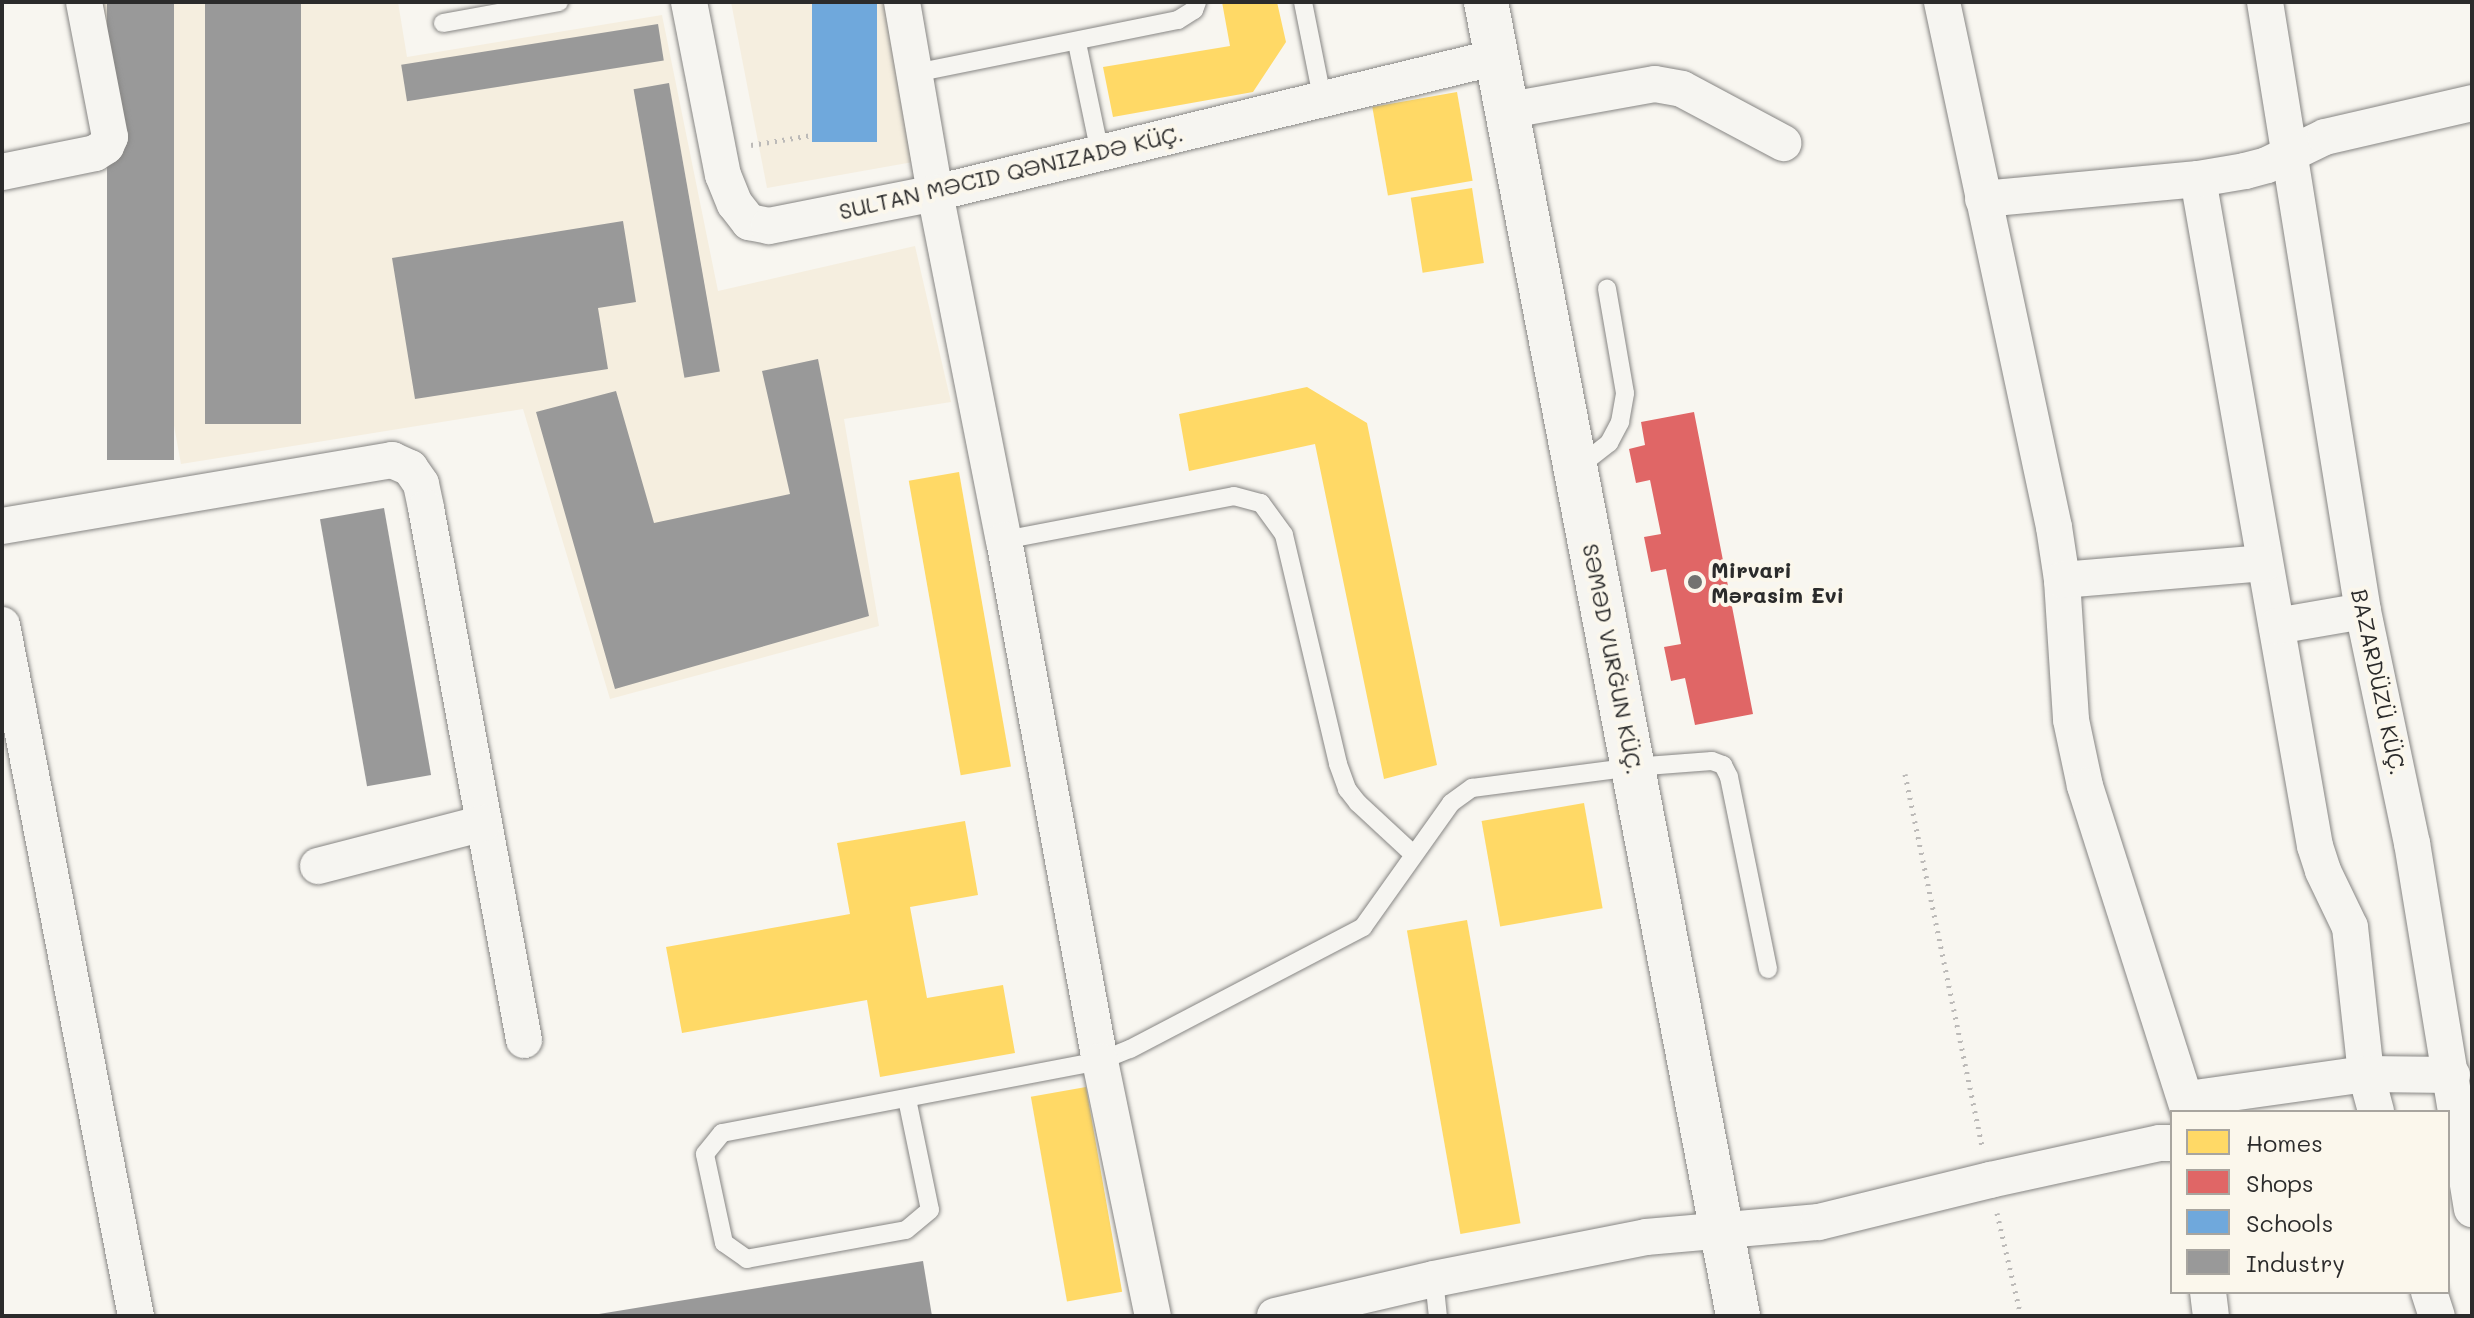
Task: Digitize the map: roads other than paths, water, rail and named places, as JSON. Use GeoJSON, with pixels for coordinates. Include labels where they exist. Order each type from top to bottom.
{"type":"FeatureCollection","features":[{"type":"Feature","properties":{"kind":"main road","name":"SƏMƏD VURĞUN KÜÇ."},"geometry":{"type":"LineString","coordinates":[[1486,2],[1510,110],[1738,1316]]}},
{"type":"Feature","properties":{"kind":"street"},"geometry":{"type":"LineString","coordinates":[[2,172],[95,153],[106,146],[110,137],[84,2]]}},
{"type":"Feature","properties":{"kind":"street","name":"SULTAN MƏCID QƏNIZADƏ KÜÇ."},"geometry":{"type":"LineString","coordinates":[[689,2],[718,150],[735,204],[749,222],[769,226],[935,193],[1497,57]]}},
{"type":"Feature","properties":{"kind":"street"},"geometry":{"type":"LineString","coordinates":[[902,2],[935,193],[1004,540],[1100,1061],[1153,1316]]}},
{"type":"Feature","properties":{"kind":"street"},"geometry":{"type":"LineString","coordinates":[[1942,2],[2051,511],[2062,580],[2071,720],[2085,786],[2188,1106],[2366,1074],[2452,1075]]}},
{"type":"Feature","properties":{"kind":"street","name":"BAZARDÜZÜ KÜÇ."},"geometry":{"type":"LineString","coordinates":[[2265,2],[2363,611],[2412,843],[2472,1209]]}},
{"type":"Feature","properties":{"kind":"street"},"geometry":{"type":"LineString","coordinates":[[1510,110],[1655,84],[1682,89],[1783,143]]}},
{"type":"Feature","properties":{"kind":"street"},"geometry":{"type":"LineString","coordinates":[[1983,199],[2198,179],[2245,171],[2325,137],[2472,103]]}},
{"type":"Feature","properties":{"kind":"street"},"geometry":{"type":"LineString","coordinates":[[2198,179],[2315,846],[2350,927],[2366,1074],[2375,1110]]}},
{"type":"Feature","properties":{"kind":"street"},"geometry":{"type":"LineString","coordinates":[[2,526],[392,460],[410,468],[421,484],[426,508],[524,1040]]}},
{"type":"Feature","properties":{"kind":"street"},"geometry":{"type":"LineString","coordinates":[[2062,580],[2264,563]]}},
{"type":"Feature","properties":{"kind":"street"},"geometry":{"type":"LineString","coordinates":[[2277,626],[2363,611]]}},
{"type":"Feature","properties":{"kind":"street"},"geometry":{"type":"LineString","coordinates":[[2,625],[136,1316]]}},
{"type":"Feature","properties":{"kind":"street"},"geometry":{"type":"LineString","coordinates":[[318,866],[484,823]]}},
{"type":"Feature","properties":{"kind":"street"},"geometry":{"type":"LineString","coordinates":[[1275,1316],[1434,1279],[1646,1237],[1819,1222],[1990,1180],[2170,1143]]}},
{"type":"Feature","properties":{"kind":"street"},"geometry":{"type":"LineString","coordinates":[[2208,1294],[2211,1316]]}},
{"type":"Feature","properties":{"kind":"street"},"geometry":{"type":"LineString","coordinates":[[2430,1294],[2437,1316]]}},
{"type":"Feature","properties":{"kind":"lane"},"geometry":{"type":"LineString","coordinates":[[443,23],[559,2]]}},
{"type":"Feature","properties":{"kind":"lane"},"geometry":{"type":"LineString","coordinates":[[915,73],[1077,43],[1178,20],[1194,10],[1197,2]]}},
{"type":"Feature","properties":{"kind":"lane"},"geometry":{"type":"LineString","coordinates":[[1303,2],[1322,97]]}},
{"type":"Feature","properties":{"kind":"lane"},"geometry":{"type":"LineString","coordinates":[[1077,43],[1100,153]]}},
{"type":"Feature","properties":{"kind":"lane"},"geometry":{"type":"LineString","coordinates":[[1577,468],[1609,443],[1620,422],[1625,393],[1607,289]]}},
{"type":"Feature","properties":{"kind":"lane"},"geometry":{"type":"LineString","coordinates":[[1004,540],[1234,496],[1261,503],[1284,535],[1338,764],[1347,789],[1413,854]]}},
{"type":"Feature","properties":{"kind":"lane"},"geometry":{"type":"LineString","coordinates":[[907,1099],[930,1210],[906,1230],[747,1259],[724,1243],[705,1154],[722,1133],[1100,1061],[1363,927],[1380,909],[1413,854],[1451,803],[1472,788],[1633,767],[1712,761],[1723,765],[1729,777],[1768,969]]}},
{"type":"Feature","properties":{"kind":"lane"},"geometry":{"type":"LineString","coordinates":[[1434,1279],[1438,1316]]}},
{"type":"Feature","properties":{"kind":"place","name":"Mirvari Mərasim Evi"},"geometry":{"type":"Point","coordinates":[1695,582]}}]}
